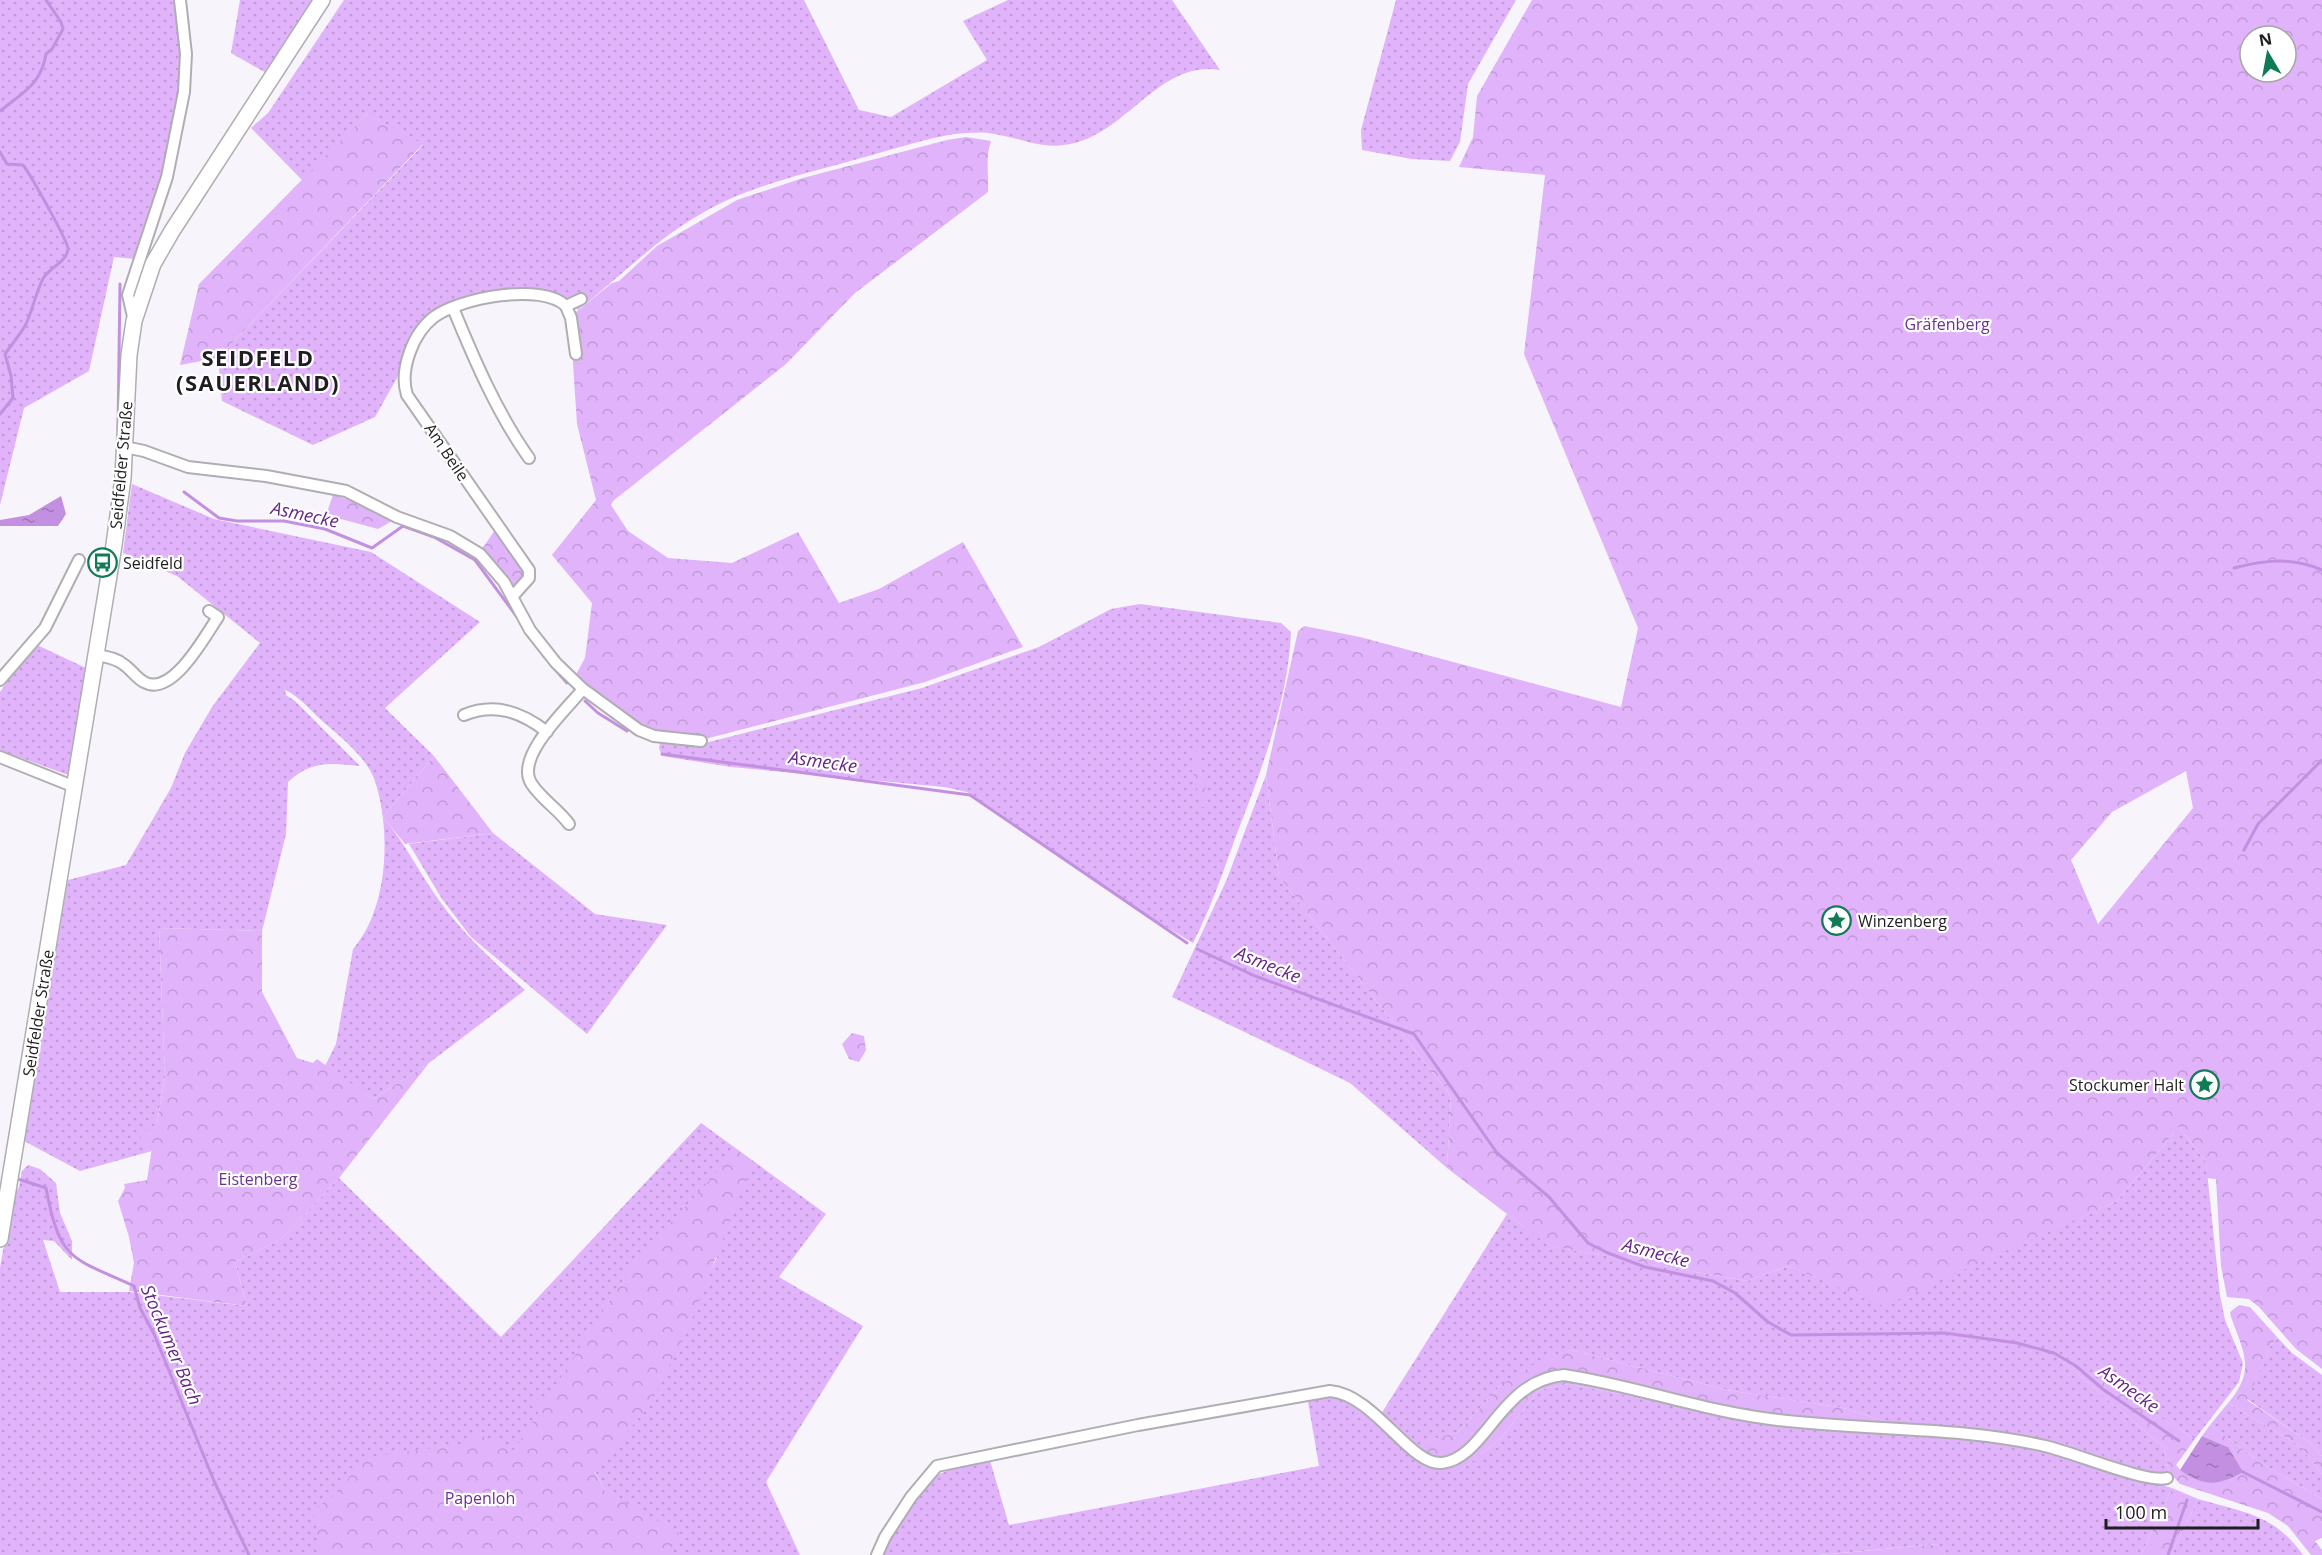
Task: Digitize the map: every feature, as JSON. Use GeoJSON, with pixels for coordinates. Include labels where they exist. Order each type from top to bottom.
{"type":"FeatureCollection","features":[{"type":"Feature","properties":{"kind":"main road","name":"Seidfelder Straße"},"geometry":{"type":"LineString","coordinates":[[0,1239],[116,534],[125,447],[129,355],[134,321],[161,248],[322,0]]}},
{"type":"Feature","properties":{"kind":"street","name":"Seidfelder Straße"},"geometry":{"type":"LineString","coordinates":[[134,321],[128,306],[128,295],[167,177],[184,92],[186,54],[180,0]]}},
{"type":"Feature","properties":{"kind":"street","name":"Am Beile"},"geometry":{"type":"LineString","coordinates":[[512,597],[529,578],[529,570],[407,395],[403,383],[405,367],[427,324],[441,312],[520,293],[554,298],[566,306]]}},
{"type":"Feature","properties":{"kind":"street"},"geometry":{"type":"LineString","coordinates":[[576,354],[571,318],[566,306],[581,299]]}},
{"type":"Feature","properties":{"kind":"street"},"geometry":{"type":"LineString","coordinates":[[453,308],[497,405],[512,434],[529,458]]}},
{"type":"Feature","properties":{"kind":"street"},"geometry":{"type":"LineString","coordinates":[[125,447],[138,449],[188,467],[266,476],[346,491],[397,517],[450,536],[480,554],[504,582],[536,638],[556,663],[583,689],[639,730],[654,736],[701,741]]}},
{"type":"Feature","properties":{"kind":"street"},"geometry":{"type":"LineString","coordinates":[[0,680],[45,628],[79,560]]}},
{"type":"Feature","properties":{"kind":"street"},"geometry":{"type":"LineString","coordinates":[[97,655],[118,660],[145,683],[159,685],[167,683],[184,664],[218,617],[209,611]]}},
{"type":"Feature","properties":{"kind":"street"},"geometry":{"type":"LineString","coordinates":[[569,824],[537,791],[528,775],[531,756],[547,732],[583,689]]}},
{"type":"Feature","properties":{"kind":"street"},"geometry":{"type":"LineString","coordinates":[[464,716],[476,710],[509,711],[523,715],[547,732]]}},
{"type":"Feature","properties":{"kind":"street"},"geometry":{"type":"LineString","coordinates":[[0,757],[75,787]]}},
{"type":"Feature","properties":{"kind":"street"},"geometry":{"type":"LineString","coordinates":[[877,1555],[885,1537],[911,1497],[937,1466],[1138,1425],[1330,1391],[1353,1397],[1425,1459],[1442,1463],[1458,1456],[1472,1444],[1528,1386],[1550,1376],[1564,1375],[1766,1419],[1938,1430],[2033,1444],[2086,1457],[2151,1480],[2167,1478]]}},
{"type":"Feature","properties":{"kind":"green space"},"geometry":{"type":"Polygon","coordinates":[[[0,0],[176,0],[183,78],[167,166],[135,259],[114,257],[89,371],[24,408],[0,505],[0,0]]]}},
{"type":"Feature","properties":{"kind":"green space"},"geometry":{"type":"Polygon","coordinates":[[[240,0],[315,0],[268,74],[231,53],[240,0]]]}},
{"type":"Feature","properties":{"kind":"green space"},"geometry":{"type":"Polygon","coordinates":[[[344,0],[804,0],[859,110],[891,117],[987,60],[963,21],[1008,0],[1172,0],[1220,70],[1199,70],[1181,75],[1163,84],[1114,123],[1078,142],[1055,146],[1035,144],[989,133],[954,134],[907,145],[758,188],[718,205],[683,225],[578,310],[563,299],[546,293],[527,291],[488,297],[433,314],[375,417],[313,445],[222,401],[218,358],[423,145],[367,114],[303,181],[251,128],[268,113],[344,0]]]}},
{"type":"Feature","properties":{"kind":"green space"},"geometry":{"type":"Polygon","coordinates":[[[1396,0],[1516,0],[1468,84],[1460,142],[1450,161],[1412,159],[1362,150],[1361,130],[1396,0]]]}},
{"type":"Feature","properties":{"kind":"green space","name":"Gräfenberg"},"geometry":{"type":"Polygon","coordinates":[[[1532,0],[2322,0],[2322,1369],[2296,1349],[2259,1307],[2249,1299],[2227,1297],[2221,1266],[2216,1179],[2207,1178],[2206,1162],[2179,1127],[2117,1201],[1883,1306],[1788,1266],[1747,1281],[1549,1246],[1447,1168],[1451,1096],[1279,877],[1266,775],[1298,631],[1304,626],[1360,637],[1621,707],[1638,628],[1524,354],[1545,175],[1459,167],[1473,137],[1477,96],[1532,0]],[[2186,771],[2112,812],[2071,860],[2098,924],[2193,808],[2186,771]]]}},
{"type":"Feature","properties":{"kind":"green space"},"geometry":{"type":"Polygon","coordinates":[[[367,114],[423,144],[218,358],[180,365],[199,284],[367,114]]]}},
{"type":"Feature","properties":{"kind":"green space"},"geometry":{"type":"Polygon","coordinates":[[[966,137],[991,141],[988,160],[988,192],[855,293],[786,364],[613,501],[611,505],[628,531],[668,558],[732,563],[798,532],[839,603],[879,589],[963,542],[1023,647],[925,682],[701,740],[654,733],[624,718],[574,678],[585,658],[592,603],[552,555],[596,500],[577,424],[570,317],[612,283],[619,281],[657,246],[737,200],[803,178],[966,137]]]}},
{"type":"Feature","properties":{"kind":"green space"},"geometry":{"type":"Polygon","coordinates":[[[132,484],[214,519],[371,552],[480,622],[385,708],[434,756],[383,817],[450,915],[480,948],[525,990],[429,1063],[373,1099],[325,1066],[336,1044],[353,949],[365,932],[380,891],[385,845],[383,822],[375,781],[366,763],[304,703],[285,690],[286,695],[295,701],[360,766],[331,764],[313,766],[288,782],[286,834],[262,931],[159,928],[165,1077],[152,1151],[80,1171],[24,1141],[68,880],[126,865],[171,788],[185,753],[212,707],[260,643],[177,576],[123,553],[132,484]]]}},
{"type":"Feature","properties":{"kind":"green space"},"geometry":{"type":"Polygon","coordinates":[[[333,495],[376,508],[392,521],[378,529],[326,515],[333,495]]]}},
{"type":"Feature","properties":{"kind":"green space"},"geometry":{"type":"Polygon","coordinates":[[[495,530],[515,556],[525,575],[515,588],[482,549],[495,530]]]}},
{"type":"Feature","properties":{"kind":"green space"},"geometry":{"type":"Polygon","coordinates":[[[1140,604],[1281,623],[1291,632],[1285,684],[1272,736],[1216,890],[1193,943],[1153,919],[967,792],[944,787],[731,767],[662,756],[659,748],[661,738],[701,744],[922,688],[1039,647],[1111,609],[1140,604]]]}},
{"type":"Feature","properties":{"kind":"green space"},"geometry":{"type":"Polygon","coordinates":[[[35,644],[86,668],[68,775],[0,750],[0,692],[35,644]]]}},
{"type":"Feature","properties":{"kind":"green space"},"geometry":{"type":"Polygon","coordinates":[[[1192,749],[1199,753],[1209,808],[1202,807],[1192,769],[1192,749]]]}},
{"type":"Feature","properties":{"kind":"green space"},"geometry":{"type":"Polygon","coordinates":[[[434,756],[493,833],[405,844],[383,817],[434,756]]]}},
{"type":"Feature","properties":{"kind":"green space"},"geometry":{"type":"Polygon","coordinates":[[[1266,775],[1279,877],[1451,1096],[1447,1168],[1350,1083],[1172,997],[1227,879],[1266,775]]]}},
{"type":"Feature","properties":{"kind":"green space"},"geometry":{"type":"Polygon","coordinates":[[[493,833],[595,914],[667,925],[587,1034],[471,937],[442,899],[409,844],[493,833]]]}},
{"type":"Feature","properties":{"kind":"green space","name":"Eistenberg"},"geometry":{"type":"Polygon","coordinates":[[[159,928],[262,931],[262,992],[297,1058],[313,1063],[317,1059],[373,1099],[429,1063],[339,1178],[281,1239],[235,1262],[247,1306],[129,1291],[134,1263],[118,1201],[125,1188],[124,1184],[147,1180],[152,1148],[142,1145],[140,1135],[157,1123],[165,1077],[159,928]]]}},
{"type":"Feature","properties":{"kind":"green space"},"geometry":{"type":"Polygon","coordinates":[[[852,1033],[864,1036],[866,1050],[859,1062],[849,1059],[842,1044],[852,1033]]]}},
{"type":"Feature","properties":{"kind":"green space"},"geometry":{"type":"Polygon","coordinates":[[[701,1123],[826,1214],[779,1277],[863,1326],[766,1482],[800,1555],[659,1555],[613,1507],[592,1465],[646,1404],[718,1255],[595,1406],[536,1400],[564,1447],[447,1473],[323,1555],[0,1555],[0,1268],[12,1198],[19,1187],[22,1171],[28,1165],[40,1169],[56,1183],[60,1213],[72,1241],[72,1260],[54,1241],[43,1240],[60,1292],[129,1292],[247,1306],[235,1262],[281,1239],[339,1178],[501,1337],[701,1123]]]}},
{"type":"Feature","properties":{"kind":"green space"},"geometry":{"type":"Polygon","coordinates":[[[2179,1127],[2206,1162],[2220,1295],[2225,1320],[2243,1363],[2239,1382],[2195,1439],[2048,1349],[2164,1447],[2169,1472],[2161,1478],[2113,1463],[1894,1424],[1844,1408],[1727,1390],[1571,1350],[1501,1385],[1458,1432],[1421,1443],[1427,1454],[1381,1414],[1507,1214],[1550,1246],[1747,1281],[1788,1266],[1883,1305],[2117,1201],[2179,1127]]]}},
{"type":"Feature","properties":{"kind":"green space","name":"Papenloh"},"geometry":{"type":"Polygon","coordinates":[[[737,1150],[753,1162],[692,1319],[651,1403],[595,1472],[605,1491],[683,1535],[664,1555],[323,1555],[314,1530],[317,1526],[313,1510],[339,1492],[362,1458],[468,1443],[475,1433],[514,1450],[541,1409],[535,1400],[547,1399],[633,1264],[737,1150]]]}},
{"type":"Feature","properties":{"kind":"green space"},"geometry":{"type":"Polygon","coordinates":[[[2239,1305],[2250,1307],[2277,1337],[2270,1347],[2247,1400],[2310,1443],[2322,1456],[2322,1474],[2300,1446],[2228,1403],[2237,1392],[2245,1371],[2243,1352],[2230,1312],[2239,1305]]]}},
{"type":"Feature","properties":{"kind":"green space"},"geometry":{"type":"Polygon","coordinates":[[[2277,1337],[2292,1353],[2322,1375],[2322,1456],[2310,1443],[2247,1399],[2270,1347],[2277,1337]]]}},
{"type":"Feature","properties":{"kind":"green space"},"geometry":{"type":"Polygon","coordinates":[[[2043,1345],[2195,1439],[2176,1465],[2180,1470],[2228,1447],[2202,1436],[2210,1425],[2260,1462],[2322,1499],[2322,1538],[2315,1541],[2322,1550],[2322,1555],[2311,1555],[2288,1526],[2268,1513],[2180,1484],[2169,1472],[2164,1447],[2043,1345]]]}},
{"type":"Feature","properties":{"kind":"green space"},"geometry":{"type":"Polygon","coordinates":[[[1571,1350],[1727,1390],[1844,1408],[1942,1439],[1801,1429],[1569,1384],[1539,1390],[1501,1438],[1460,1471],[1438,1473],[1420,1443],[1458,1432],[1501,1385],[1540,1361],[1571,1350]]]}},
{"type":"Feature","properties":{"kind":"green space"},"geometry":{"type":"Polygon","coordinates":[[[1569,1384],[1801,1429],[1939,1438],[1922,1432],[2048,1450],[2172,1488],[2141,1555],[1945,1555],[1937,1544],[1819,1555],[884,1555],[892,1534],[906,1510],[931,1480],[964,1464],[989,1457],[1009,1525],[1319,1466],[1307,1396],[1330,1394],[1351,1399],[1423,1461],[1460,1471],[1501,1438],[1539,1390],[1569,1384]]]}},
{"type":"Feature","properties":{"kind":"green space"},"geometry":{"type":"Polygon","coordinates":[[[2228,1403],[2300,1446],[2322,1474],[2322,1499],[2260,1462],[2210,1425],[2228,1403]]]}},
{"type":"Feature","properties":{"kind":"green space"},"geometry":{"type":"Polygon","coordinates":[[[2172,1488],[2198,1499],[2171,1555],[2141,1555],[2172,1488]]]}},
{"type":"Feature","properties":{"kind":"green space"},"geometry":{"type":"Polygon","coordinates":[[[2198,1499],[2243,1512],[2269,1523],[2292,1541],[2303,1555],[2171,1555],[2198,1499]]]}},
{"type":"Feature","properties":{"kind":"green space"},"geometry":{"type":"Polygon","coordinates":[[[1938,1544],[1945,1555],[1820,1555],[1938,1544]]]}},
{"type":"Feature","properties":{"kind":"water"},"geometry":{"type":"Polygon","coordinates":[[[61,496],[66,514],[58,526],[0,526],[0,520],[29,515],[61,496]]]}},
{"type":"Feature","properties":{"kind":"water"},"geometry":{"type":"Polygon","coordinates":[[[2202,1436],[2228,1447],[2243,1472],[2226,1480],[2211,1483],[2196,1479],[2180,1470],[2202,1436]]]}},
{"type":"Feature","properties":{"kind":"waterway","name":"Stockumer Bach"},"geometry":{"type":"LineString","coordinates":[[0,111],[35,81],[46,54],[52,49],[63,29],[61,22],[46,0]]}},
{"type":"Feature","properties":{"kind":"waterway","name":"Stockumer Bach"},"geometry":{"type":"LineString","coordinates":[[0,152],[7,164],[23,165],[56,221],[68,249],[62,261],[44,277],[26,324],[5,354],[11,376],[13,398],[0,414]]}},
{"type":"Feature","properties":{"kind":"waterway","name":"Asmecke"},"geometry":{"type":"LineString","coordinates":[[118,430],[120,284]]}},
{"type":"Feature","properties":{"kind":"waterway","name":"Asmecke"},"geometry":{"type":"LineString","coordinates":[[184,492],[219,518],[237,521],[284,521],[325,529],[372,548],[403,526],[434,537],[475,560],[517,617]]}},
{"type":"Feature","properties":{"kind":"waterway"},"geometry":{"type":"LineString","coordinates":[[2234,568],[2278,561],[2300,563],[2322,570]]}},
{"type":"Feature","properties":{"kind":"waterway","name":"Asmecke"},"geometry":{"type":"LineString","coordinates":[[552,666],[567,683]]}},
{"type":"Feature","properties":{"kind":"waterway","name":"Asmecke"},"geometry":{"type":"LineString","coordinates":[[585,701],[598,713],[627,731]]}},
{"type":"Feature","properties":{"kind":"waterway","name":"Asmecke"},"geometry":{"type":"LineString","coordinates":[[662,754],[970,795],[1187,943]]}},
{"type":"Feature","properties":{"kind":"waterway"},"geometry":{"type":"LineString","coordinates":[[2244,850],[2258,824],[2322,760]]}},
{"type":"Feature","properties":{"kind":"waterway","name":"Asmecke"},"geometry":{"type":"LineString","coordinates":[[1197,949],[1255,976],[1414,1034],[1497,1153],[1549,1197],[1588,1243],[1645,1267],[1713,1281],[1735,1293],[1768,1322],[1791,1335],[1945,1333],[2017,1343],[2054,1353],[2076,1366],[2104,1390],[2179,1441]]}},
{"type":"Feature","properties":{"kind":"waterway","name":"Stockumer Bach"},"geometry":{"type":"LineString","coordinates":[[15,1178],[46,1188],[57,1230],[63,1244],[72,1254],[82,1262],[134,1286],[140,1308],[154,1334],[214,1481],[249,1555]]}},
{"type":"Feature","properties":{"kind":"waterway","name":"Asmecke"},"geometry":{"type":"LineString","coordinates":[[2241,1471],[2322,1512]]}},
{"type":"Feature","properties":{"kind":"waterway"},"geometry":{"type":"LineString","coordinates":[[2168,1555],[2187,1500]]}},
{"type":"Feature","properties":{"kind":"place","name":"Seidfeld"},"geometry":{"type":"Point","coordinates":[102,563]}},
{"type":"Feature","properties":{"kind":"place","name":"Winzenberg"},"geometry":{"type":"Point","coordinates":[1837,921]}},
{"type":"Feature","properties":{"kind":"place","name":"Stockumer Halt"},"geometry":{"type":"Point","coordinates":[2205,1085]}},
{"type":"Feature","properties":{"kind":"district","name":"SEIDFELD (SAUERLAND)"},"geometry":{"type":"Point","coordinates":[258,370]}}]}
